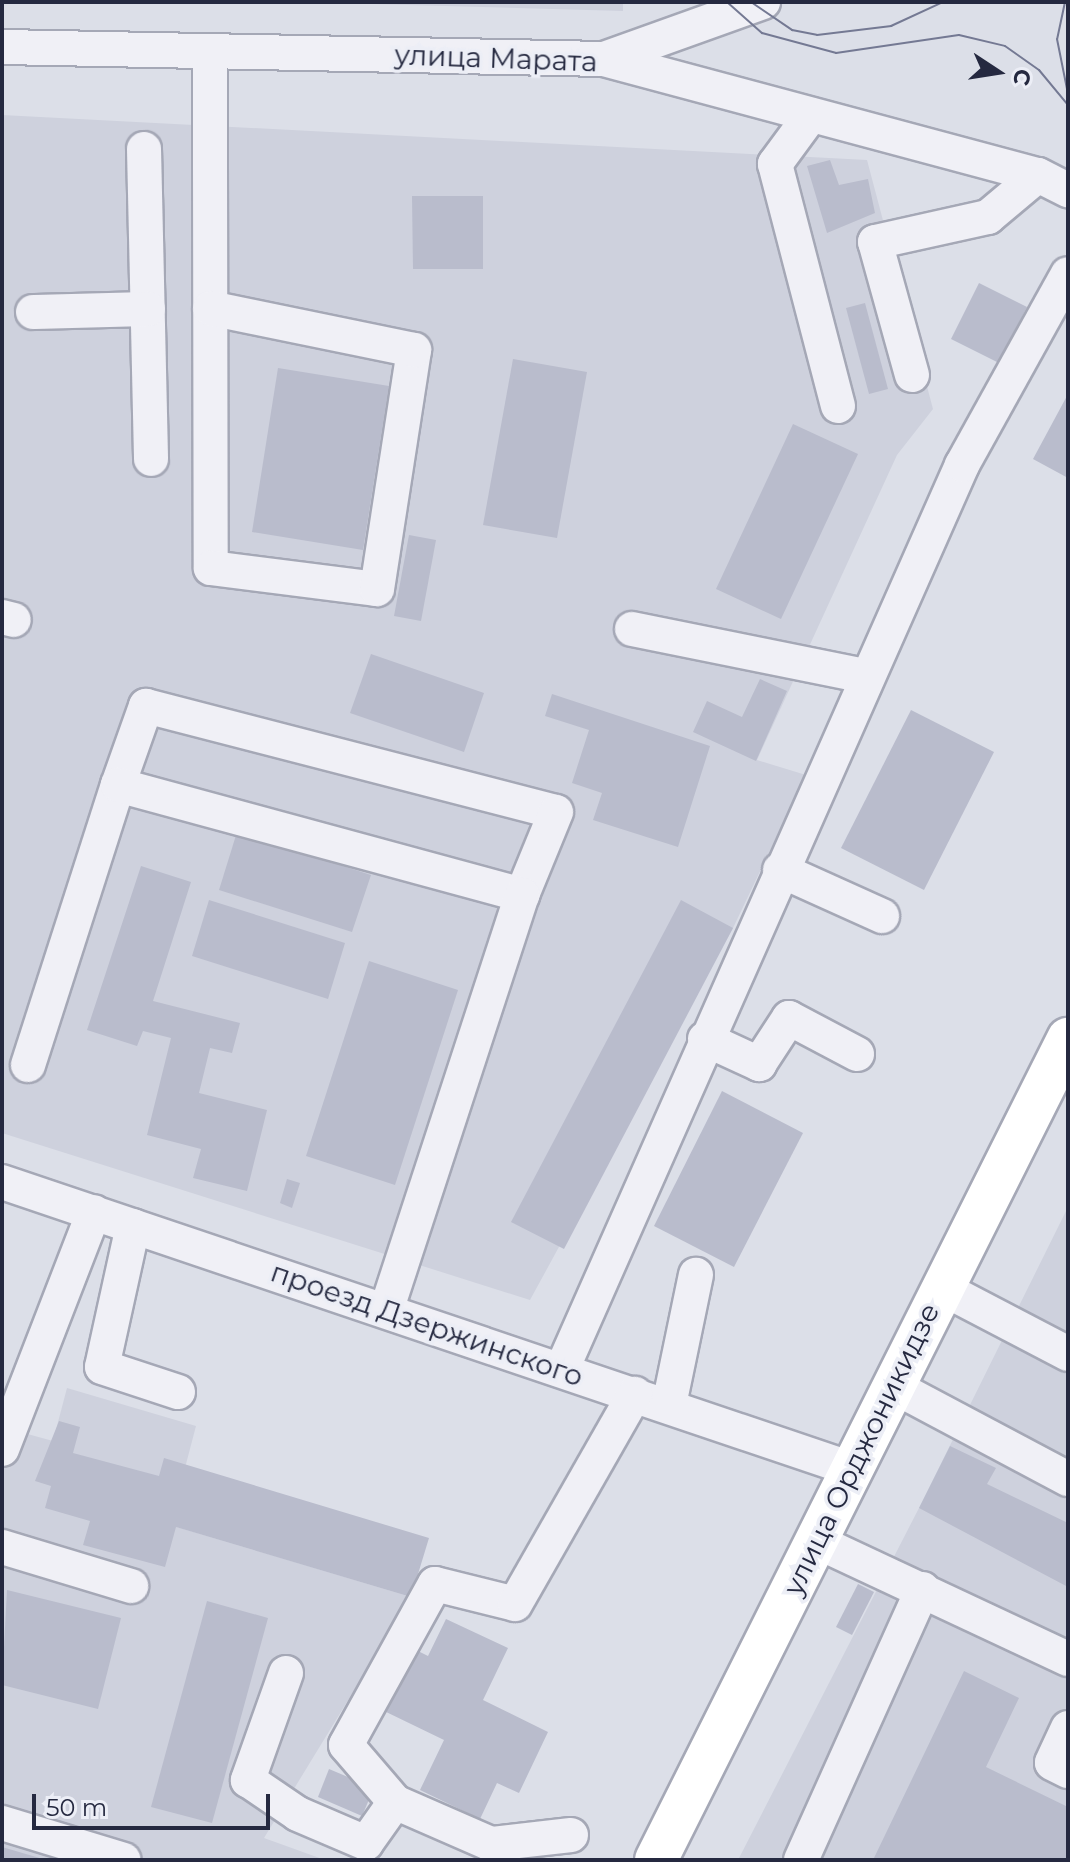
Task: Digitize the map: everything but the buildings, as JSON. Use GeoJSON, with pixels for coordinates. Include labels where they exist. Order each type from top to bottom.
{"type":"FeatureCollection","features":[{"type":"Feature","properties":{"kind":"main road","name":"улица Орджоникидзе"},"geometry":{"type":"LineString","coordinates":[[656,1860],[1068,1039]]}},
{"type":"Feature","properties":{"kind":"street"},"geometry":{"type":"LineString","coordinates":[[604,59],[763,2]]}},
{"type":"Feature","properties":{"kind":"street","name":"улица Марата"},"geometry":{"type":"LineString","coordinates":[[2,47],[604,59],[1038,175],[1068,190]]}},
{"type":"Feature","properties":{"kind":"street"},"geometry":{"type":"LineString","coordinates":[[210,51],[210,308],[211,568],[377,589],[414,350],[210,308]]}},
{"type":"Feature","properties":{"kind":"street"},"geometry":{"type":"LineString","coordinates":[[811,115],[775,164],[838,406]]}},
{"type":"Feature","properties":{"kind":"street"},"geometry":{"type":"LineString","coordinates":[[144,149],[151,459]]}},
{"type":"Feature","properties":{"kind":"street"},"geometry":{"type":"LineString","coordinates":[[912,375],[875,242],[988,217],[1038,175]]}},
{"type":"Feature","properties":{"kind":"street"},"geometry":{"type":"LineString","coordinates":[[562,1369],[705,1039],[962,465],[1068,274]]}},
{"type":"Feature","properties":{"kind":"street"},"geometry":{"type":"LineString","coordinates":[[33,312],[148,309]]}},
{"type":"Feature","properties":{"kind":"street"},"geometry":{"type":"LineString","coordinates":[[632,629],[866,676]]}},
{"type":"Feature","properties":{"kind":"street"},"geometry":{"type":"LineString","coordinates":[[28,1065],[146,706],[556,812],[522,895],[386,1310]]}},
{"type":"Feature","properties":{"kind":"street"},"geometry":{"type":"LineString","coordinates":[[118,785],[522,895]]}},
{"type":"Feature","properties":{"kind":"street"},"geometry":{"type":"LineString","coordinates":[[780,870],[882,916]]}},
{"type":"Feature","properties":{"kind":"street"},"geometry":{"type":"LineString","coordinates":[[705,1039],[759,1064],[789,1018],[857,1054]]}},
{"type":"Feature","properties":{"kind":"street","name":"проезд Дзержинского"},"geometry":{"type":"LineString","coordinates":[[2,1182],[852,1469]]}},
{"type":"Feature","properties":{"kind":"street"},"geometry":{"type":"LineString","coordinates":[[2,1449],[94,1212]]}},
{"type":"Feature","properties":{"kind":"street"},"geometry":{"type":"LineString","coordinates":[[133,1226],[102,1367],[178,1392]]}},
{"type":"Feature","properties":{"kind":"street"},"geometry":{"type":"LineString","coordinates":[[669,1405],[696,1275]]}},
{"type":"Feature","properties":{"kind":"street"},"geometry":{"type":"LineString","coordinates":[[942,1288],[1068,1354]]}},
{"type":"Feature","properties":{"kind":"street"},"geometry":{"type":"LineString","coordinates":[[893,1386],[1068,1479]]}},
{"type":"Feature","properties":{"kind":"street"},"geometry":{"type":"LineString","coordinates":[[571,1835],[491,1844],[395,1802],[346,1745],[435,1584],[515,1604],[635,1394]]}},
{"type":"Feature","properties":{"kind":"street"},"geometry":{"type":"LineString","coordinates":[[816,1541],[1068,1659]]}},
{"type":"Feature","properties":{"kind":"street"},"geometry":{"type":"LineString","coordinates":[[2,1547],[131,1586]]}},
{"type":"Feature","properties":{"kind":"street"},"geometry":{"type":"LineString","coordinates":[[801,1860],[923,1589]]}},
{"type":"Feature","properties":{"kind":"street"},"geometry":{"type":"LineString","coordinates":[[286,1673],[248,1780],[298,1814],[366,1843],[395,1802]]}},
{"type":"Feature","properties":{"kind":"street"},"geometry":{"type":"LineString","coordinates":[[1068,1728],[1052,1763],[1068,1771]]}},
{"type":"Feature","properties":{"kind":"street"},"geometry":{"type":"LineString","coordinates":[[2,1823],[124,1860]]}},
{"type":"Feature","properties":{"kind":"shaded area"},"geometry":{"type":"Polygon","coordinates":[[[298,2],[623,2],[623,11],[298,2]]]}},
{"type":"Feature","properties":{"kind":"shaded area"},"geometry":{"type":"Polygon","coordinates":[[[2,115],[867,160],[933,409],[897,455],[757,760],[806,775],[733,928],[530,1300],[2,1133],[2,115]]]}},
{"type":"Feature","properties":{"kind":"shaded area"},"geometry":{"type":"Polygon","coordinates":[[[1068,1207],[1068,1860],[738,1860],[919,1508],[1068,1207]]]}},
{"type":"Feature","properties":{"kind":"shaded area"},"geometry":{"type":"Polygon","coordinates":[[[67,1388],[196,1426],[170,1525],[411,1597],[264,1838],[325,1860],[2,1860],[2,1427],[53,1441],[67,1388]]]}},
{"type":"Feature","properties":{"kind":"tram line"},"geometry":{"type":"LineString","coordinates":[[727,2],[762,33],[836,53],[959,35],[1005,46],[1039,70],[1068,105]]}},
{"type":"Feature","properties":{"kind":"tram line"},"geometry":{"type":"LineString","coordinates":[[751,2],[792,30],[817,35],[891,26],[943,2]]}},
{"type":"Feature","properties":{"kind":"tram line"},"geometry":{"type":"LineString","coordinates":[[1065,2],[1057,39],[1068,94]]}}]}
